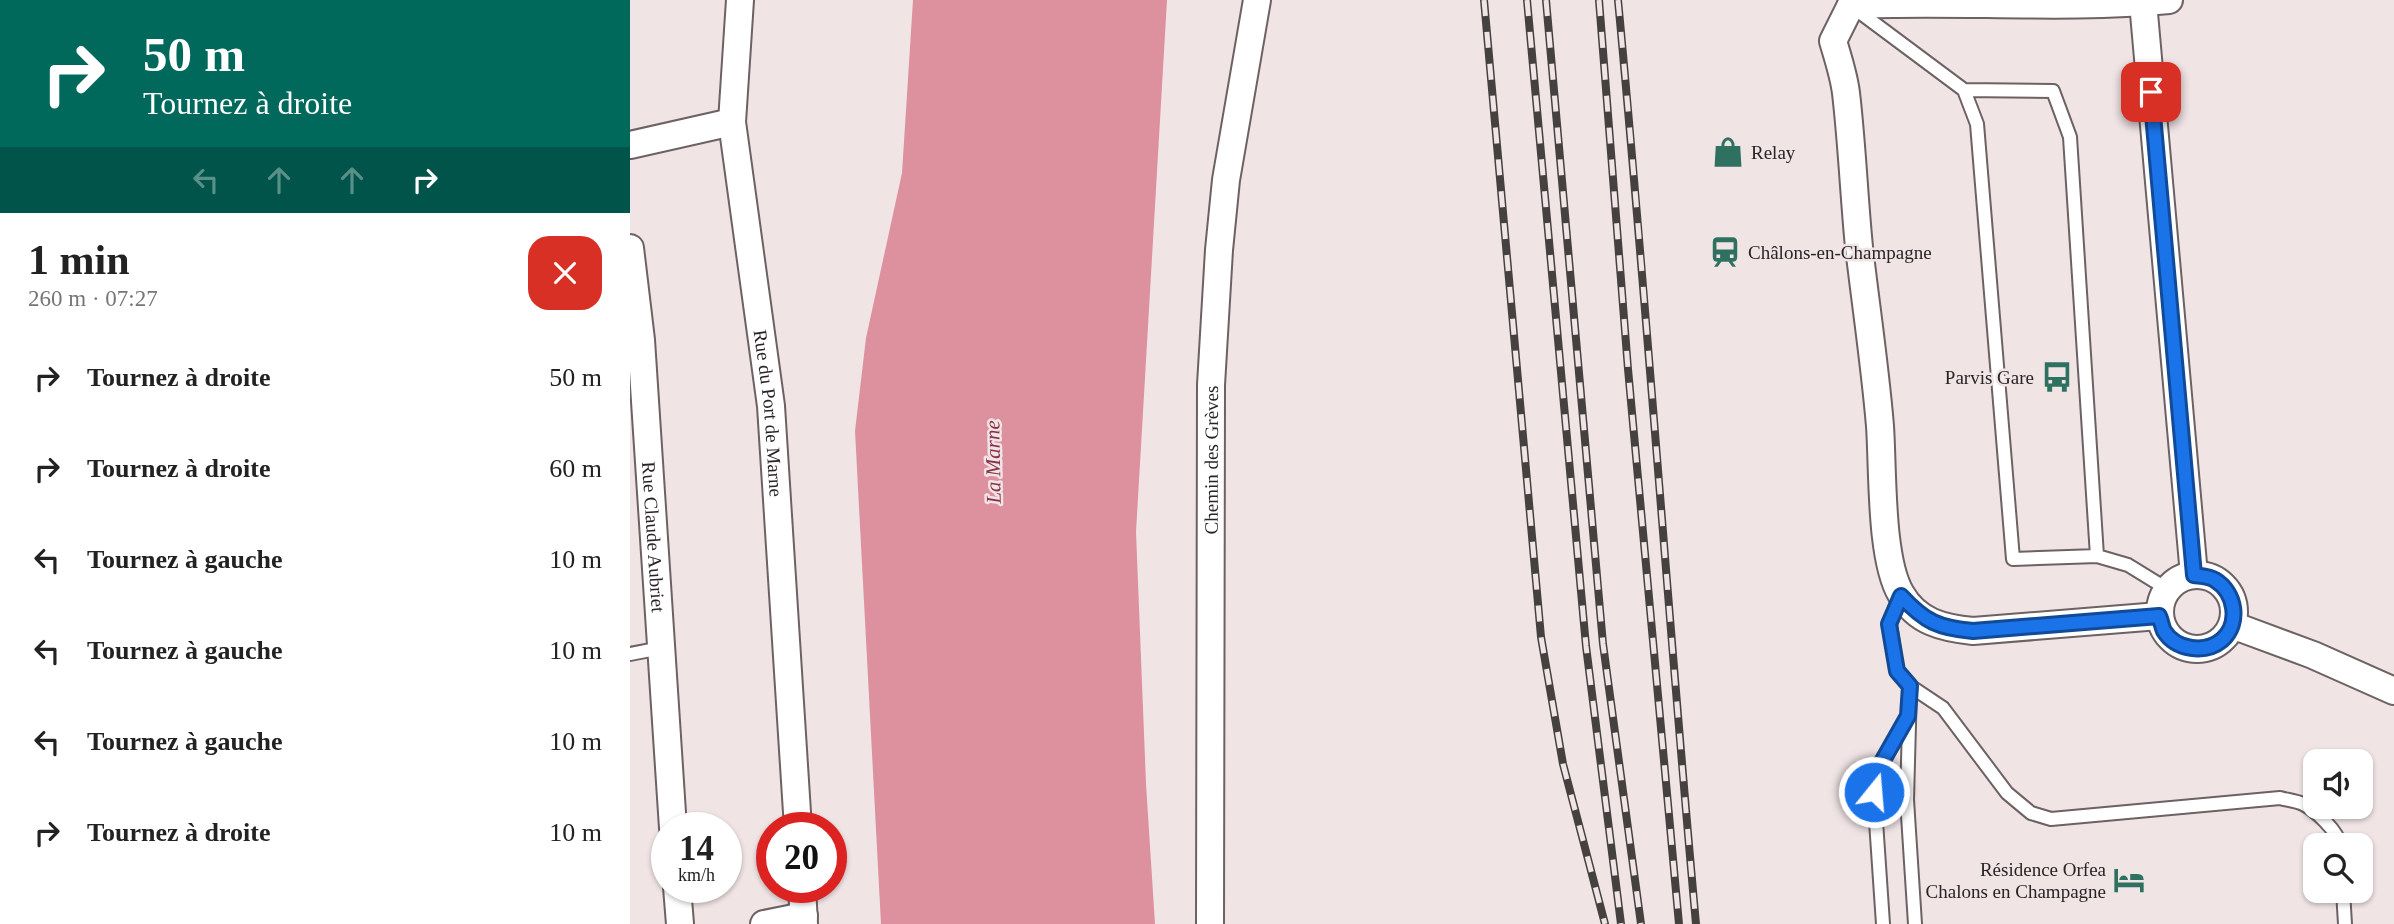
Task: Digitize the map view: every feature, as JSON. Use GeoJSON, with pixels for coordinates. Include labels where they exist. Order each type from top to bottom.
{"type":"FeatureCollection","features":[{"type":"Feature","properties":{"kind":"street","name":"Rue du Port de Marne"},"geometry":{"type":"LineString","coordinates":[[740,0],[732,122],[771,406],[797,812]]}},
{"type":"Feature","properties":{"kind":"street","name":"Chemin des Grèves"},"geometry":{"type":"LineString","coordinates":[[1210,924],[1211,385],[1226,180],[1257,0]]}},
{"type":"Feature","properties":{"kind":"street"},"geometry":{"type":"LineString","coordinates":[[2159,616],[1973,631],[1932,623],[1916,612],[1901,596],[1893,577],[1887,543],[1880,424],[1859,247],[1846,91],[1833,41],[1851,3],[1893,0],[2156,1],[2194,575]]}},
{"type":"Feature","properties":{"kind":"street"},"geometry":{"type":"LineString","coordinates":[[630,145],[732,122]]}},
{"type":"Feature","properties":{"kind":"street","name":"Rue Claude Aubriet"},"geometry":{"type":"LineString","coordinates":[[630,248],[641,340],[672,812]]}},
{"type":"Feature","properties":{"kind":"street"},"geometry":{"type":"LineString","coordinates":[[2194,575],[2212,578],[2227,589],[2234,607],[2232,625],[2223,639],[2209,647],[2193,649],[2177,643],[2165,632],[2159,616],[2167,589],[2177,580],[2194,575]]}},
{"type":"Feature","properties":{"kind":"street"},"geometry":{"type":"LineString","coordinates":[[2232,625],[2313,655],[2394,691]]}},
{"type":"Feature","properties":{"kind":"street"},"geometry":{"type":"LineString","coordinates":[[678,903],[680,924]]}},
{"type":"Feature","properties":{"kind":"street"},"geometry":{"type":"LineString","coordinates":[[764,924],[804,920]]}},
{"type":"Feature","properties":{"kind":"lane"},"geometry":{"type":"LineString","coordinates":[[1851,3],[1964,90],[1977,124],[2013,559],[2098,556],[2128,565],[2167,589]]}},
{"type":"Feature","properties":{"kind":"lane"},"geometry":{"type":"LineString","coordinates":[[1964,90],[2053,91],[2070,137],[2098,556]]}},
{"type":"Feature","properties":{"kind":"lane"},"geometry":{"type":"LineString","coordinates":[[1901,596],[1889,624],[1897,671],[1910,686],[1943,708],[2007,793],[2031,813],[2052,819],[2280,798],[2302,803],[2334,833]]}},
{"type":"Feature","properties":{"kind":"lane"},"geometry":{"type":"LineString","coordinates":[[630,654],[661,648]]}},
{"type":"Feature","properties":{"kind":"lane"},"geometry":{"type":"LineString","coordinates":[[1910,686],[1907,800],[1915,924]]}},
{"type":"Feature","properties":{"kind":"lane"},"geometry":{"type":"LineString","coordinates":[[1883,924],[1874,792],[1878,769],[1908,716]]}},
{"type":"Feature","properties":{"kind":"lane"},"geometry":{"type":"LineString","coordinates":[[2344,903],[2345,924]]}},
{"type":"Feature","properties":{"kind":"water","name":"La Marne"},"geometry":{"type":"Polygon","coordinates":[[[913,0],[1167,0],[1136,532],[1146,784],[1155,924],[881,924],[855,431],[866,338],[902,173],[913,0]]]}},
{"type":"Feature","properties":{"kind":"railway"},"geometry":{"type":"LineString","coordinates":[[1484,0],[1541,637],[1563,764],[1605,924]]}},
{"type":"Feature","properties":{"kind":"railway"},"geometry":{"type":"LineString","coordinates":[[1527,0],[1586,646],[1621,924]]}},
{"type":"Feature","properties":{"kind":"railway"},"geometry":{"type":"LineString","coordinates":[[1546,0],[1603,644],[1641,924]]}},
{"type":"Feature","properties":{"kind":"railway"},"geometry":{"type":"LineString","coordinates":[[1599,0],[1628,369],[1679,924]]}},
{"type":"Feature","properties":{"kind":"railway"},"geometry":{"type":"LineString","coordinates":[[1618,0],[1696,924]]}},
{"type":"Feature","properties":{"kind":"place","name":"Relay"},"geometry":{"type":"Point","coordinates":[1728,152]}},
{"type":"Feature","properties":{"kind":"place","name":"Châlons-en-Champagne"},"geometry":{"type":"Point","coordinates":[1725,252]}},
{"type":"Feature","properties":{"kind":"place","name":"Parvis Gare"},"geometry":{"type":"Point","coordinates":[2057,377]}},
{"type":"Feature","properties":{"kind":"place","name":"Résidence Orfea Chalons en Champagne"},"geometry":{"type":"Point","coordinates":[2129,880]}},
{"type":"Feature","properties":{"kind":"route"},"geometry":{"type":"LineString","coordinates":[[1874,792],[1878,769],[1908,716],[1910,686],[1897,671],[1889,624],[1901,596],[1916,612],[1932,623],[1973,631],[2159,616],[2165,632],[2177,643],[2193,649],[2209,647],[2223,639],[2232,625],[2234,607],[2227,589],[2212,578],[2194,575],[2151,92]]}}]}
